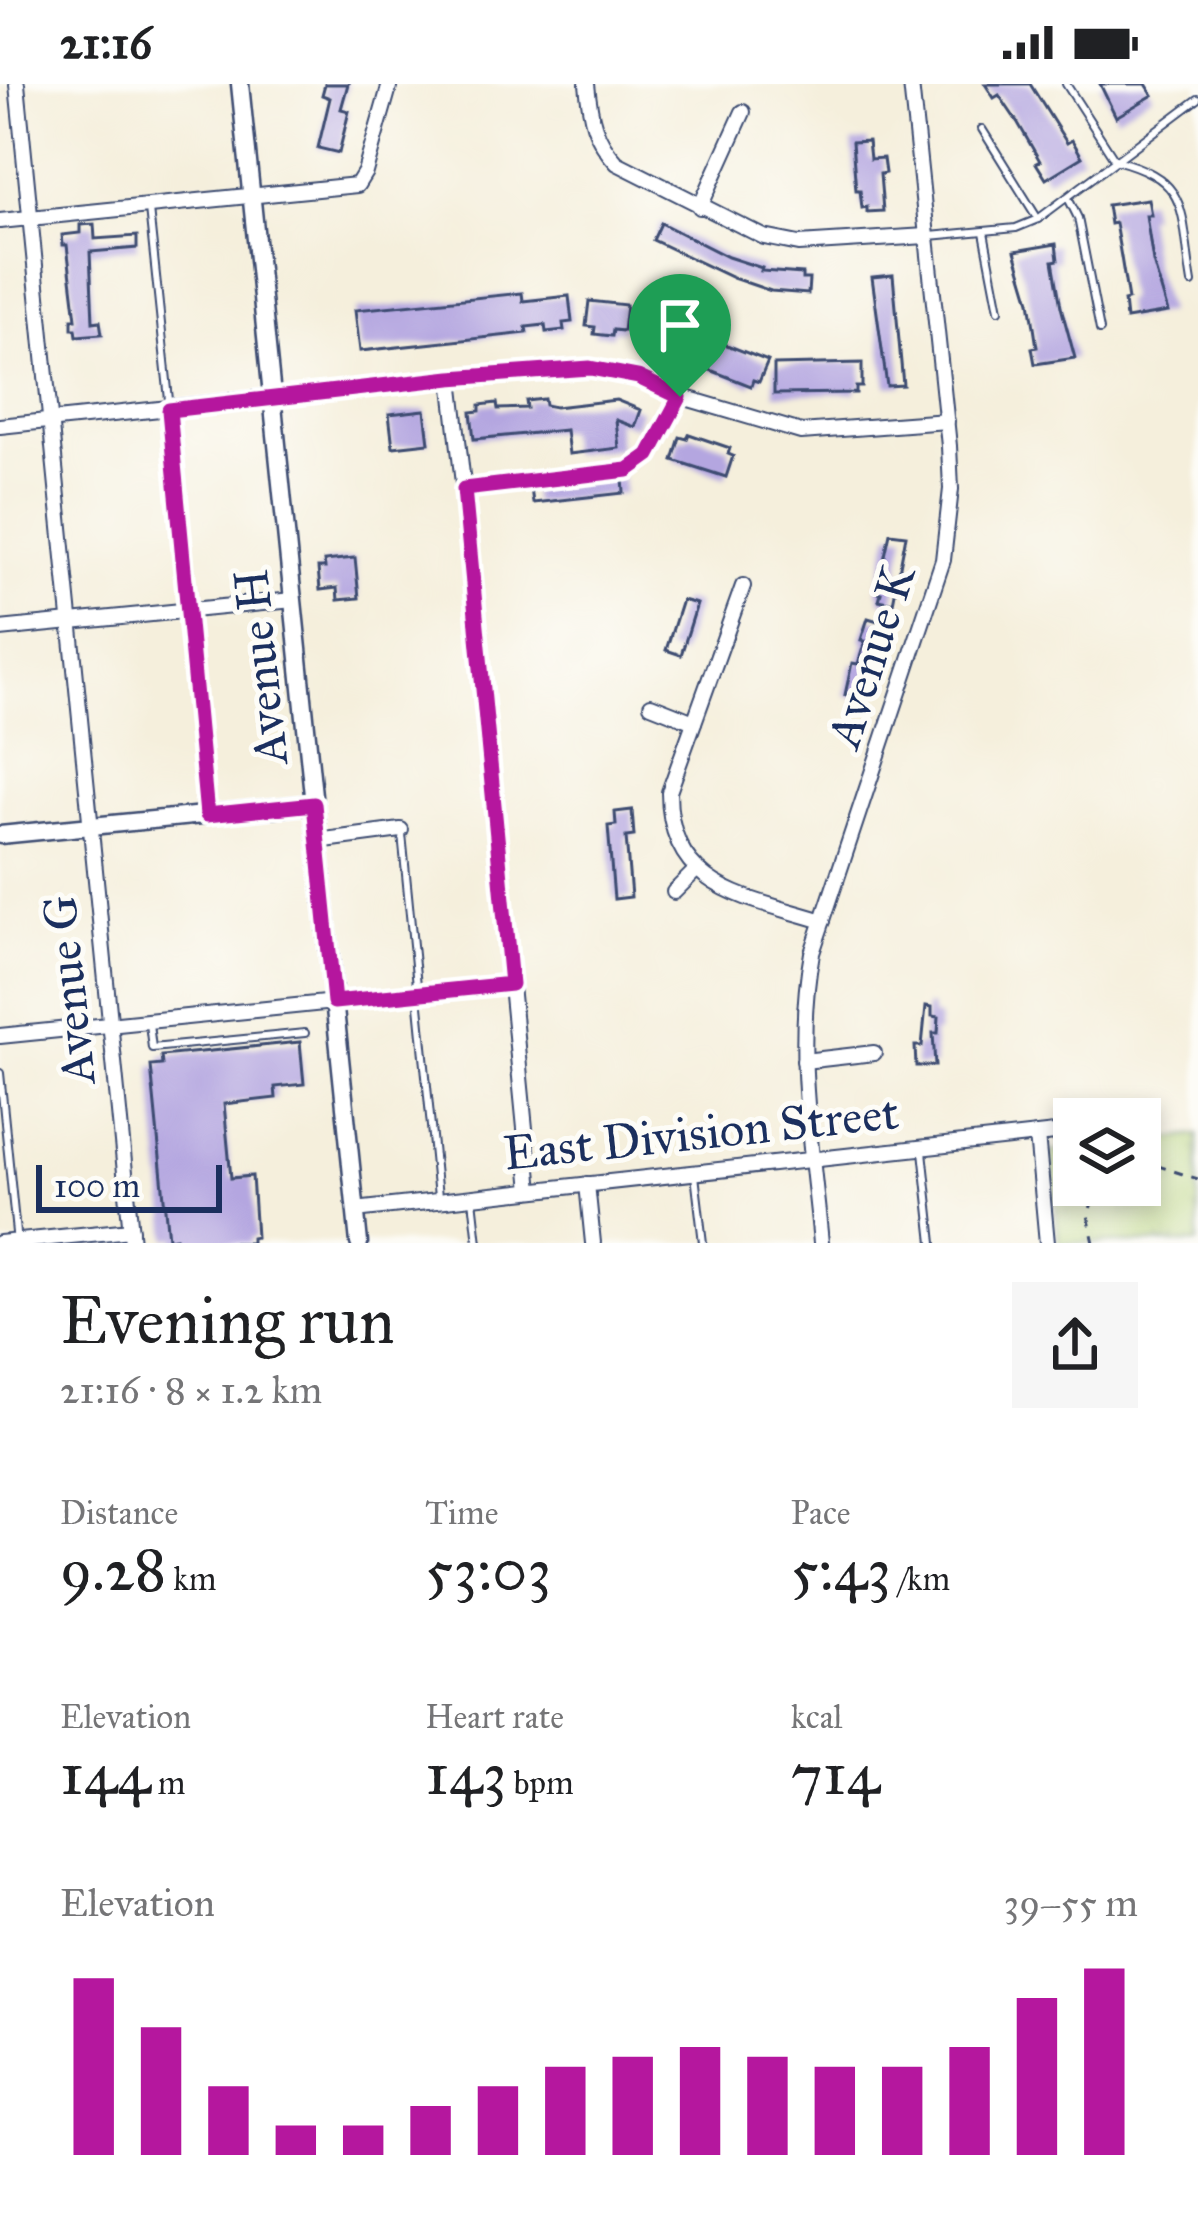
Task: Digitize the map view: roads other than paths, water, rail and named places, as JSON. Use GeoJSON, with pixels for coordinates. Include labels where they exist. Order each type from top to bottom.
{"type":"FeatureCollection","features":[{"type":"Feature","properties":{"kind":"street","name":"Avenue G"},"geometry":{"type":"LineString","coordinates":[[17,84],[132,1237]]}},
{"type":"Feature","properties":{"kind":"street","name":"Avenue H"},"geometry":{"type":"LineString","coordinates":[[240,84],[359,1243]]}},
{"type":"Feature","properties":{"kind":"street"},"geometry":{"type":"LineString","coordinates":[[0,221],[356,185],[365,172],[391,84]]}},
{"type":"Feature","properties":{"kind":"street"},"geometry":{"type":"LineString","coordinates":[[587,84],[600,146],[617,163],[764,237],[799,244],[926,236]]}},
{"type":"Feature","properties":{"kind":"street","name":"Avenue K"},"geometry":{"type":"LineString","coordinates":[[821,1243],[803,1003],[823,921],[944,560],[951,490],[911,84]]}},
{"type":"Feature","properties":{"kind":"street"},"geometry":{"type":"LineString","coordinates":[[700,207],[743,112]]}},
{"type":"Feature","properties":{"kind":"street"},"geometry":{"type":"LineString","coordinates":[[0,426],[451,378],[590,368],[638,377],[680,397],[801,432],[947,421]]}},
{"type":"Feature","properties":{"kind":"street"},"geometry":{"type":"LineString","coordinates":[[451,378],[467,519]]}},
{"type":"Feature","properties":{"kind":"street"},"geometry":{"type":"LineString","coordinates":[[743,586],[669,792],[669,814],[682,854],[709,881],[823,921]]}},
{"type":"Feature","properties":{"kind":"street"},"geometry":{"type":"LineString","coordinates":[[0,629],[292,600]]}},
{"type":"Feature","properties":{"kind":"street"},"geometry":{"type":"LineString","coordinates":[[651,705],[694,722]]}},
{"type":"Feature","properties":{"kind":"street"},"geometry":{"type":"LineString","coordinates":[[0,836],[314,804]]}},
{"type":"Feature","properties":{"kind":"street"},"geometry":{"type":"LineString","coordinates":[[317,841],[401,830]]}},
{"type":"Feature","properties":{"kind":"street"},"geometry":{"type":"LineString","coordinates":[[674,892],[696,869]]}},
{"type":"Feature","properties":{"kind":"street"},"geometry":{"type":"LineString","coordinates":[[505,913],[531,1190]]}},
{"type":"Feature","properties":{"kind":"street"},"geometry":{"type":"LineString","coordinates":[[0,1036],[511,984]]}},
{"type":"Feature","properties":{"kind":"street"},"geometry":{"type":"LineString","coordinates":[[804,1061],[874,1053]]}},
{"type":"Feature","properties":{"kind":"street","name":"East Division Street"},"geometry":{"type":"LineString","coordinates":[[355,1210],[1053,1133]]}},
{"type":"Feature","properties":{"kind":"street"},"geometry":{"type":"LineString","coordinates":[[1037,1135],[1047,1243]]}},
{"type":"Feature","properties":{"kind":"street"},"geometry":{"type":"LineString","coordinates":[[587,1184],[593,1243]]}},
{"type":"Feature","properties":{"kind":"street"},"geometry":{"type":"LineString","coordinates":[[0,1243],[132,1237]]}},
{"type":"Feature","properties":{"kind":"lane"},"geometry":{"type":"LineString","coordinates":[[1066,84],[1115,160],[1150,169],[1178,196],[1192,283]]}},
{"type":"Feature","properties":{"kind":"lane"},"geometry":{"type":"LineString","coordinates":[[926,236],[1016,228],[1038,219],[1198,99]]}},
{"type":"Feature","properties":{"kind":"lane"},"geometry":{"type":"LineString","coordinates":[[982,129],[1038,219]]}},
{"type":"Feature","properties":{"kind":"lane"},"geometry":{"type":"LineString","coordinates":[[1068,199],[1078,218],[1100,330]]}},
{"type":"Feature","properties":{"kind":"lane"},"geometry":{"type":"LineString","coordinates":[[148,207],[207,815]]}},
{"type":"Feature","properties":{"kind":"lane"},"geometry":{"type":"LineString","coordinates":[[984,232],[999,310]]}},
{"type":"Feature","properties":{"kind":"lane"},"geometry":{"type":"LineString","coordinates":[[464,489],[628,470],[649,455],[680,397]]}},
{"type":"Feature","properties":{"kind":"lane"},"geometry":{"type":"LineString","coordinates":[[401,830],[438,1201]]}},
{"type":"Feature","properties":{"kind":"lane"},"geometry":{"type":"LineString","coordinates":[[149,1020],[152,1048],[305,1033]]}},
{"type":"Feature","properties":{"kind":"lane"},"geometry":{"type":"LineString","coordinates":[[0,1073],[17,1242]]}},
{"type":"Feature","properties":{"kind":"lane"},"geometry":{"type":"LineString","coordinates":[[922,1148],[933,1243]]}},
{"type":"Feature","properties":{"kind":"lane"},"geometry":{"type":"LineString","coordinates":[[694,1172],[703,1243]]}},
{"type":"Feature","properties":{"kind":"lane"},"geometry":{"type":"LineString","coordinates":[[472,1197],[478,1243]]}}]}
